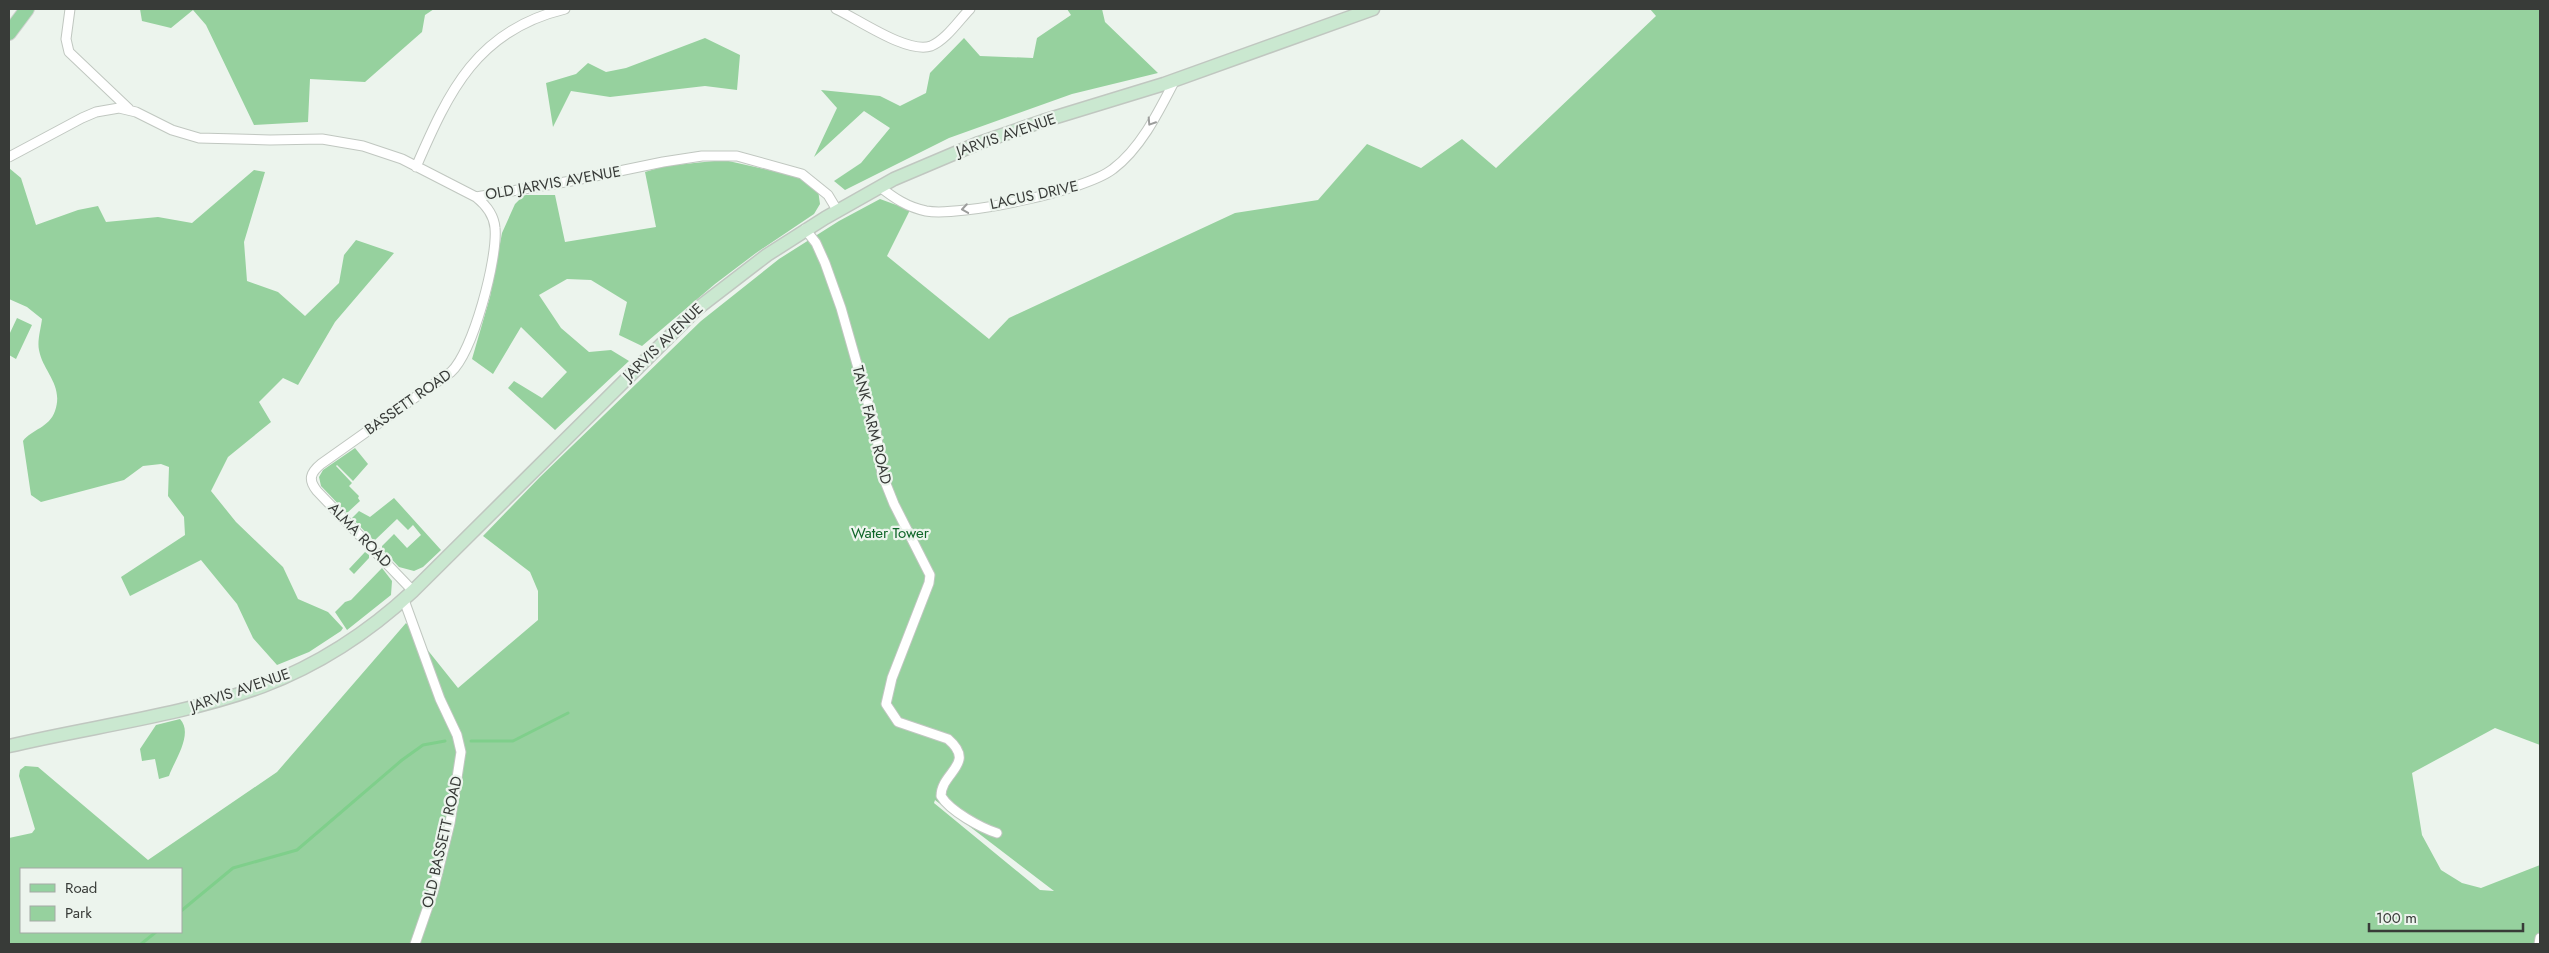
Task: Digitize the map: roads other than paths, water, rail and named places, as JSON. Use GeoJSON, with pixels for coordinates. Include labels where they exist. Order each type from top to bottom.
{"type":"FeatureCollection","features":[{"type":"Feature","properties":{"kind":"main road"},"geometry":{"type":"LineString","coordinates":[[9,33],[27,9]]}},
{"type":"Feature","properties":{"kind":"street","name":"OLD JARVIS AVENUE"},"geometry":{"type":"LineString","coordinates":[[70,9],[66,39],[70,52],[129,109],[158,125],[199,138],[229,140],[331,139],[373,148],[476,197],[682,159],[702,156],[737,156],[802,174],[828,195],[837,210]]}},
{"type":"Feature","properties":{"kind":"street"},"geometry":{"type":"LineString","coordinates":[[416,167],[452,90],[481,54],[503,36],[522,24],[566,9]]}},
{"type":"Feature","properties":{"kind":"street"},"geometry":{"type":"LineString","coordinates":[[836,9],[898,41],[925,46],[940,40],[970,9]]}},
{"type":"Feature","properties":{"kind":"street","name":"JARVIS AVENUE"},"geometry":{"type":"LineString","coordinates":[[9,746],[184,709],[265,685],[306,667],[343,645],[408,596],[698,308],[744,272],[805,229],[837,210],[935,161],[1001,135],[1175,80],[1373,9]]}},
{"type":"Feature","properties":{"kind":"street","name":"LACUS DRIVE"},"geometry":{"type":"LineString","coordinates":[[880,187],[902,203],[914,208],[940,212],[1045,195],[1088,183],[1113,169],[1128,154],[1156,115],[1175,80]]}},
{"type":"Feature","properties":{"kind":"street"},"geometry":{"type":"LineString","coordinates":[[9,157],[96,112],[119,108],[129,109]]}},
{"type":"Feature","properties":{"kind":"street","name":"BASSETT ROAD"},"geometry":{"type":"LineString","coordinates":[[311,477],[314,469],[320,464],[451,372],[465,356],[486,290],[495,245],[495,229],[491,215],[484,204],[476,197]]}},
{"type":"Feature","properties":{"kind":"street","name":"TANK FARM ROAD"},"geometry":{"type":"LineString","coordinates":[[805,229],[816,243],[841,308],[876,431],[882,474],[894,504],[930,575],[930,583],[892,678],[886,697],[886,704],[898,722],[948,739],[953,744],[960,760],[944,785],[941,796],[948,804],[981,827],[997,833]]}},
{"type":"Feature","properties":{"kind":"street","name":"ALMA ROAD"},"geometry":{"type":"LineString","coordinates":[[311,477],[311,483],[408,596]]}},
{"type":"Feature","properties":{"kind":"street","name":"OLD BASSETT ROAD"},"geometry":{"type":"LineString","coordinates":[[408,596],[440,699],[457,735],[461,752],[450,823],[433,892],[415,944]]}},
{"type":"Feature","properties":{"kind":"street"},"geometry":{"type":"LineString","coordinates":[[2539,944],[2540,938]]}},
{"type":"Feature","properties":{"kind":"waterway"},"geometry":{"type":"LineString","coordinates":[[471,741],[513,741],[568,713]]}},
{"type":"Feature","properties":{"kind":"waterway"},"geometry":{"type":"LineString","coordinates":[[182,910],[233,868],[297,850],[402,760],[423,745],[445,741]]}},
{"type":"Feature","properties":{"kind":"waterway"},"geometry":{"type":"LineString","coordinates":[[141,944],[155,933]]}},
{"type":"Feature","properties":{"kind":"park label","name":"Water Tower"},"geometry":{"type":"Point","coordinates":[890,533]}}]}
